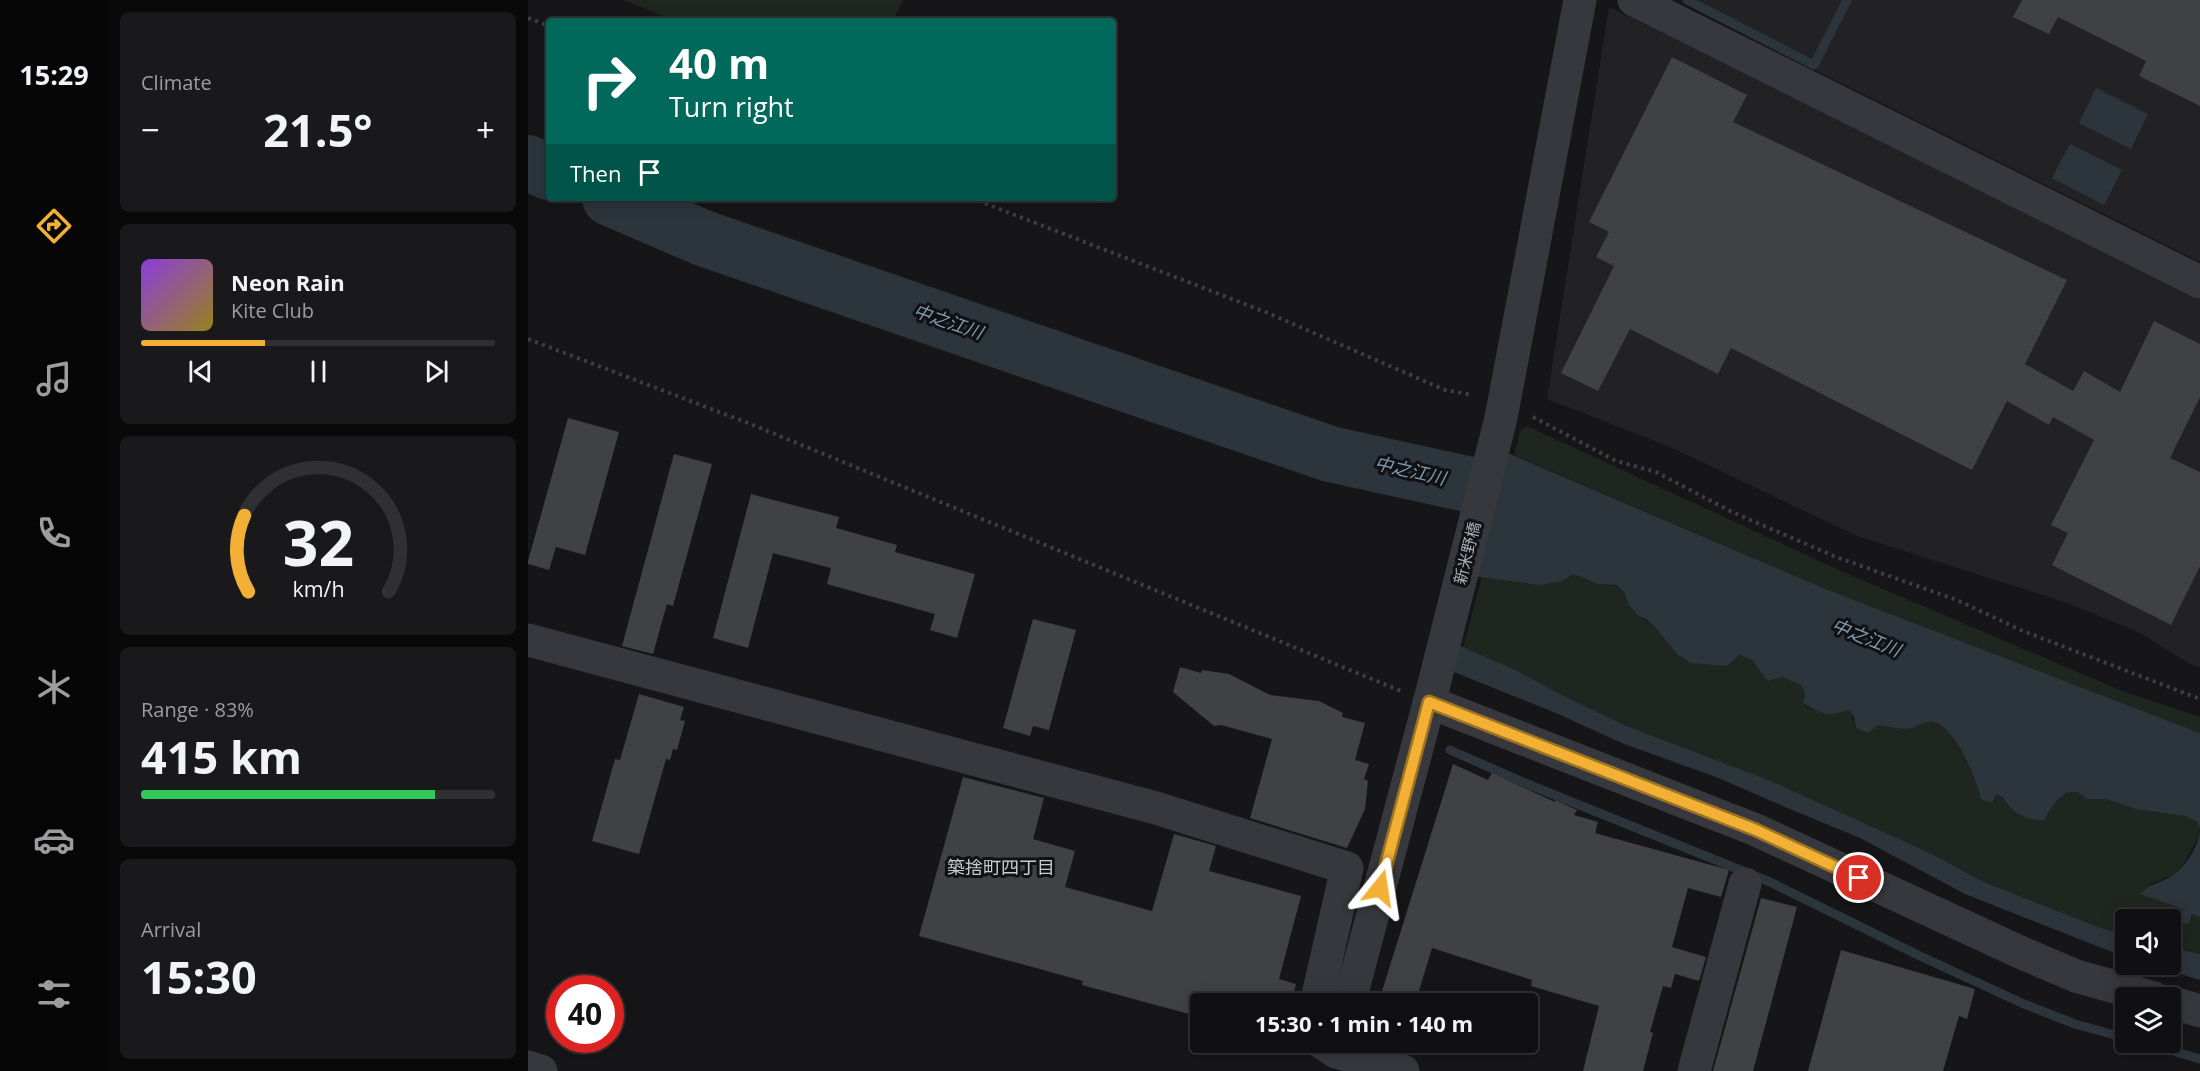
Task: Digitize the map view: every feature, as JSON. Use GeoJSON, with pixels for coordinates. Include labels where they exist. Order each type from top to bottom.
{"type":"FeatureCollection","features":[{"type":"Feature","properties":{"kind":"street","name":"新米野橋"},"geometry":{"type":"LineString","coordinates":[[1352,993],[1503,410],[1580,0]]}},
{"type":"Feature","properties":{"kind":"street"},"geometry":{"type":"LineString","coordinates":[[1635,0],[2200,282]]}},
{"type":"Feature","properties":{"kind":"street"},"geometry":{"type":"LineString","coordinates":[[528,640],[1156,808],[1347,868],[1319,993]]}},
{"type":"Feature","properties":{"kind":"street"},"geometry":{"type":"LineString","coordinates":[[1431,695],[1756,830],[2012,949],[2076,976],[2115,987]]}},
{"type":"Feature","properties":{"kind":"street"},"geometry":{"type":"LineString","coordinates":[[1694,1071],[1745,884]]}},
{"type":"Feature","properties":{"kind":"street"},"geometry":{"type":"LineString","coordinates":[[2181,1005],[2200,1011]]}},
{"type":"Feature","properties":{"kind":"street"},"geometry":{"type":"LineString","coordinates":[[1336,1053],[1403,1071]]}},
{"type":"Feature","properties":{"kind":"street"},"geometry":{"type":"LineString","coordinates":[[528,1067],[541,1071]]}},
{"type":"Feature","properties":{"kind":"path"},"geometry":{"type":"LineString","coordinates":[[528,18],[546,25]]}},
{"type":"Feature","properties":{"kind":"path"},"geometry":{"type":"LineString","coordinates":[[979,201],[1268,313],[1445,390],[1503,410],[1616,461],[1656,472],[1732,512],[1836,557],[1957,600],[2023,631],[2200,699]]}},
{"type":"Feature","properties":{"kind":"path"},"geometry":{"type":"LineString","coordinates":[[528,339],[759,428],[1305,650],[1431,695]]}},
{"type":"Feature","properties":{"kind":"shaded area"},"geometry":{"type":"Polygon","coordinates":[[[623,0],[903,0],[894,18],[668,18],[623,0]]]}},
{"type":"Feature","properties":{"kind":"shaded area"},"geometry":{"type":"Polygon","coordinates":[[[1693,0],[2200,0],[2200,262],[1815,70],[1812,61],[1693,0]]]}},
{"type":"Feature","properties":{"kind":"shaded area"},"geometry":{"type":"Polygon","coordinates":[[[1609,7],[2200,296],[2200,668],[2140,633],[2068,603],[1857,536],[1668,446],[1547,399],[1609,7]]]}},
{"type":"Feature","properties":{"kind":"shaded area"},"geometry":{"type":"Polygon","coordinates":[[[1527,426],[1841,571],[2122,691],[2200,717],[2200,733],[1828,590],[1514,455],[1520,431],[1527,426]]]}},
{"type":"Feature","properties":{"kind":"shaded area"},"geometry":{"type":"Polygon","coordinates":[[[1572,575],[1619,588],[1636,614],[1655,627],[1752,660],[1768,681],[1782,677],[1801,685],[1805,693],[1803,704],[1813,710],[1850,711],[1856,728],[1876,725],[1907,729],[1930,722],[1942,726],[1964,755],[1981,799],[1996,795],[2002,796],[2006,804],[2048,815],[2056,800],[2067,792],[2078,792],[2086,799],[2105,799],[2136,809],[2186,816],[2196,821],[2200,828],[2199,836],[2183,865],[2175,874],[2150,884],[2183,909],[2200,917],[2200,954],[2181,950],[2181,909],[2115,909],[2115,932],[2098,927],[1984,882],[1930,853],[1771,781],[1624,725],[1463,648],[1482,577],[1528,584],[1561,580],[1572,575]]]}},
{"type":"Feature","properties":{"kind":"water"},"geometry":{"type":"Polygon","coordinates":[[[2096,88],[2148,114],[2131,149],[2079,123],[2096,88]]]}},
{"type":"Feature","properties":{"kind":"water"},"geometry":{"type":"Polygon","coordinates":[[[2070,144],[2122,170],[2104,205],[2052,178],[2070,144]]]}},
{"type":"Feature","properties":{"kind":"water"},"geometry":{"type":"Polygon","coordinates":[[[1503,451],[1828,590],[2200,733],[2200,828],[2196,821],[2185,816],[2136,809],[2105,799],[2086,799],[2078,792],[2067,792],[2056,801],[2044,820],[2025,817],[2014,811],[2002,796],[1996,795],[1992,803],[1981,799],[1964,754],[1950,733],[1933,722],[1906,729],[1878,725],[1868,733],[1856,728],[1850,711],[1827,714],[1803,703],[1805,693],[1801,685],[1782,677],[1768,681],[1752,660],[1739,655],[1727,666],[1691,663],[1677,654],[1646,619],[1638,616],[1629,605],[1624,592],[1616,585],[1597,584],[1572,575],[1562,581],[1540,585],[1472,576],[1503,451]]]}},
{"type":"Feature","properties":{"kind":"water"},"geometry":{"type":"Polygon","coordinates":[[[1451,642],[1511,668],[1624,725],[1771,781],[1930,853],[1984,882],[2115,932],[2115,953],[1965,894],[1860,838],[1716,777],[1624,744],[1556,713],[1444,668],[1451,642]]]}},
{"type":"Feature","properties":{"kind":"water"},"geometry":{"type":"Polygon","coordinates":[[[2200,830],[2200,917],[2192,914],[2188,924],[2182,922],[2183,909],[2140,894],[2183,867],[2194,849],[2200,830]]]}},
{"type":"Feature","properties":{"kind":"water"},"geometry":{"type":"Polygon","coordinates":[[[2181,950],[2200,954],[2200,980],[2181,974],[2181,950]]]}},
{"type":"Feature","properties":{"kind":"building"},"geometry":{"type":"Polygon","coordinates":[[[2022,0],[2200,0],[2200,106],[2139,76],[2146,61],[2058,17],[2049,34],[2013,17],[2022,0]]]}},
{"type":"Feature","properties":{"kind":"building"},"geometry":{"type":"Polygon","coordinates":[[[1672,57],[1747,95],[1733,122],[2067,280],[2025,364],[2073,391],[2084,371],[2120,392],[2154,321],[2200,344],[2200,397],[2170,458],[2200,472],[2200,566],[2171,625],[2052,565],[2068,533],[2051,525],[2094,440],[2053,417],[2049,425],[2007,401],[1972,470],[1731,348],[1718,374],[1630,329],[1598,391],[1561,373],[1614,266],[1596,257],[1609,232],[1589,222],[1672,57]]]}},
{"type":"Feature","properties":{"kind":"building"},"geometry":{"type":"Polygon","coordinates":[[[568,418],[619,432],[585,555],[556,547],[549,570],[528,564],[528,561],[568,418]]]}},
{"type":"Feature","properties":{"kind":"building"},"geometry":{"type":"Polygon","coordinates":[[[674,454],[712,464],[673,606],[667,604],[653,654],[622,646],[674,454]]]}},
{"type":"Feature","properties":{"kind":"building"},"geometry":{"type":"Polygon","coordinates":[[[751,494],[839,517],[836,528],[897,545],[895,552],[975,574],[957,638],[930,630],[935,614],[827,584],[831,568],[773,553],[748,648],[713,638],[751,494]]]}},
{"type":"Feature","properties":{"kind":"building"},"geometry":{"type":"Polygon","coordinates":[[[1033,619],[1076,630],[1049,730],[1033,726],[1030,736],[1003,728],[1033,619]]]}},
{"type":"Feature","properties":{"kind":"building"},"geometry":{"type":"Polygon","coordinates":[[[1180,667],[1201,673],[1202,670],[1229,674],[1270,695],[1319,701],[1343,713],[1342,717],[1365,723],[1355,760],[1369,764],[1364,779],[1368,781],[1365,809],[1347,848],[1250,818],[1272,739],[1221,725],[1214,726],[1173,692],[1180,667]]]}},
{"type":"Feature","properties":{"kind":"building"},"geometry":{"type":"Polygon","coordinates":[[[639,694],[684,707],[680,720],[685,721],[677,750],[673,749],[670,760],[666,759],[639,854],[592,841],[615,759],[620,760],[639,694]]]}},
{"type":"Feature","properties":{"kind":"building"},"geometry":{"type":"Polygon","coordinates":[[[1453,764],[1488,780],[1492,773],[1577,810],[1574,815],[1598,822],[1595,833],[1729,870],[1721,897],[1688,888],[1672,947],[1706,957],[1699,981],[1675,974],[1671,988],[1663,986],[1650,1032],[1653,1033],[1643,1071],[1583,1071],[1599,1006],[1531,986],[1532,980],[1432,948],[1418,993],[1381,993],[1453,764]]]}},
{"type":"Feature","properties":{"kind":"building"},"geometry":{"type":"Polygon","coordinates":[[[963,777],[1044,798],[1033,839],[1075,851],[1065,887],[1152,911],[1174,834],[1216,846],[1209,871],[1301,896],[1279,979],[1296,984],[1294,993],[1190,993],[1190,1014],[1082,985],[1083,981],[919,936],[963,777]]]}},
{"type":"Feature","properties":{"kind":"building"},"geometry":{"type":"Polygon","coordinates":[[[1761,898],[1797,907],[1753,1071],[1713,1071],[1761,898]]]}},
{"type":"Feature","properties":{"kind":"building"},"geometry":{"type":"Polygon","coordinates":[[[1841,950],[1975,989],[1967,1019],[1959,1016],[1943,1071],[1808,1071],[1841,950]]]}},
{"type":"Feature","properties":{"kind":"waterway"},"geometry":{"type":"LineString","coordinates":[[1687,0],[1814,65],[1847,0]]}},
{"type":"Feature","properties":{"kind":"waterway","name":"中之江川"},"geometry":{"type":"LineString","coordinates":[[528,163],[546,171]]}},
{"type":"Feature","properties":{"kind":"waterway","name":"中之江川"},"geometry":{"type":"LineString","coordinates":[[617,201],[703,238],[1330,454],[1508,493],[1540,506]]}},
{"type":"Feature","properties":{"kind":"waterway"},"geometry":{"type":"LineString","coordinates":[[1450,750],[1525,783],[1770,882],[2024,1004],[2075,1024],[2115,1035]]}},
{"type":"Feature","properties":{"kind":"waterway"},"geometry":{"type":"LineString","coordinates":[[2180,1053],[2200,1059]]}},
{"type":"Feature","properties":{"kind":"district","name":"築捨町四丁目"},"geometry":{"type":"Point","coordinates":[1001,868]}},
{"type":"Feature","properties":{"kind":"route"},"geometry":{"type":"LineString","coordinates":[[1380,888],[1429,702],[1756,830],[1859,878]]}}]}
